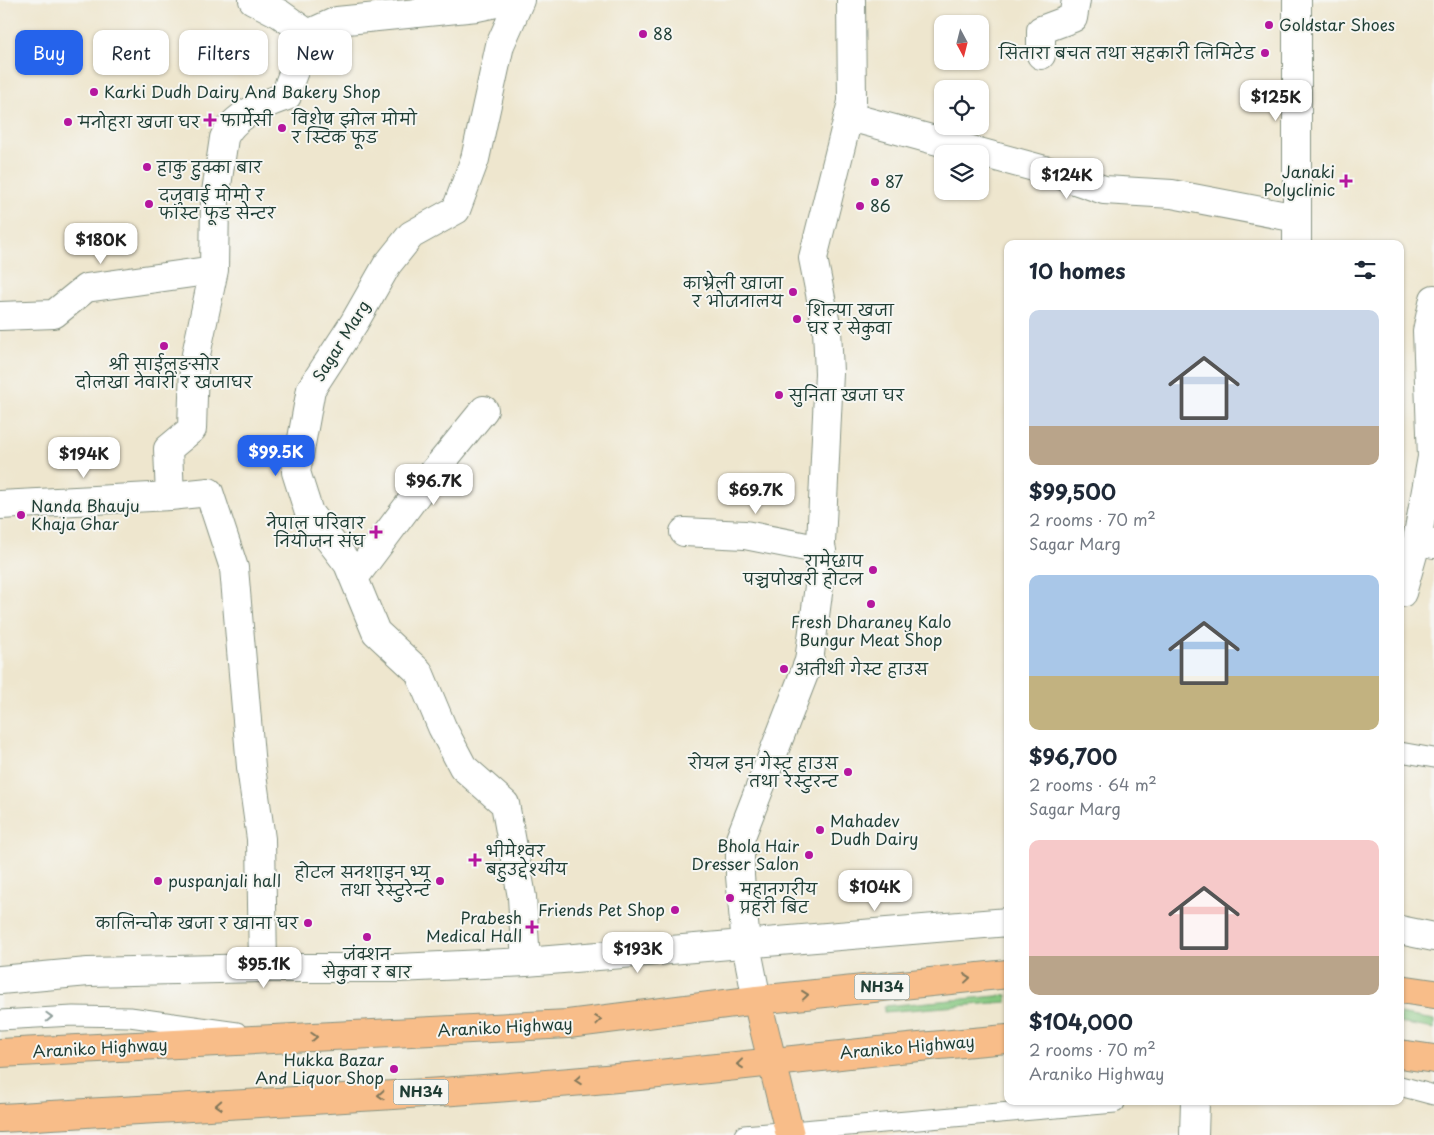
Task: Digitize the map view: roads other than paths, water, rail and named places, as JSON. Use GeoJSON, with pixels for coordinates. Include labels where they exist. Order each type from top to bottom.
{"type":"FeatureCollection","features":[{"type":"Feature","properties":{"kind":"main road","name":"Araniko Highway"},"geometry":{"type":"LineString","coordinates":[[0,1053],[568,1024],[757,1000],[1004,974]]}},
{"type":"Feature","properties":{"kind":"main road"},"geometry":{"type":"LineString","coordinates":[[1404,990],[1434,994]]}},
{"type":"Feature","properties":{"kind":"main road"},"geometry":{"type":"LineString","coordinates":[[757,1000],[789,1133]]}},
{"type":"Feature","properties":{"kind":"main road","name":"Araniko Highway"},"geometry":{"type":"LineString","coordinates":[[0,1118],[405,1094],[638,1076],[772,1061],[1004,1039]]}},
{"type":"Feature","properties":{"kind":"main road"},"geometry":{"type":"LineString","coordinates":[[1404,1055],[1434,1059]]}},
{"type":"Feature","properties":{"kind":"street"},"geometry":{"type":"LineString","coordinates":[[253,0],[280,14],[302,30]]}},
{"type":"Feature","properties":{"kind":"street"},"geometry":{"type":"LineString","coordinates":[[317,30],[338,21],[510,0]]}},
{"type":"Feature","properties":{"kind":"street","name":"Sagar Marg"},"geometry":{"type":"LineString","coordinates":[[520,0],[500,46],[475,159],[456,210],[411,235],[386,265],[354,323],[311,389],[296,472],[309,513],[348,564],[376,632],[418,672],[442,727],[464,767],[505,804],[522,897],[526,962]]}},
{"type":"Feature","properties":{"kind":"street"},"geometry":{"type":"LineString","coordinates":[[757,1000],[746,944],[740,876],[740,839],[808,661],[822,550],[829,373],[827,329],[813,258],[850,117],[853,65],[851,0]]}},
{"type":"Feature","properties":{"kind":"street"},"geometry":{"type":"LineString","coordinates":[[1041,55],[1042,30],[1073,18],[1076,0]]}},
{"type":"Feature","properties":{"kind":"street"},"geometry":{"type":"LineString","coordinates":[[850,117],[1052,172],[1104,190],[1172,194],[1297,231],[1297,0]]}},
{"type":"Feature","properties":{"kind":"street"},"geometry":{"type":"LineString","coordinates":[[170,496],[168,449],[192,429],[194,364],[214,270],[215,199],[227,130],[257,106],[287,96],[292,75]]}},
{"type":"Feature","properties":{"kind":"street"},"geometry":{"type":"LineString","coordinates":[[0,316],[54,314],[86,288],[214,270]]}},
{"type":"Feature","properties":{"kind":"street"},"geometry":{"type":"LineString","coordinates":[[1404,589],[1426,542],[1432,457],[1428,331],[1434,299]]}},
{"type":"Feature","properties":{"kind":"street"},"geometry":{"type":"LineString","coordinates":[[354,578],[432,474],[484,410]]}},
{"type":"Feature","properties":{"kind":"street"},"geometry":{"type":"LineString","coordinates":[[0,505],[170,496],[209,492],[234,568],[251,767],[261,839],[262,968]]}},
{"type":"Feature","properties":{"kind":"street"},"geometry":{"type":"LineString","coordinates":[[684,532],[745,535],[822,550]]}},
{"type":"Feature","properties":{"kind":"street"},"geometry":{"type":"LineString","coordinates":[[0,980],[88,972],[262,968],[398,968],[526,962],[1004,922]]}},
{"type":"Feature","properties":{"kind":"street"},"geometry":{"type":"LineString","coordinates":[[1404,931],[1434,937]]}},
{"type":"Feature","properties":{"kind":"street"},"geometry":{"type":"LineString","coordinates":[[1194,1135],[1195,1105]]}},
{"type":"Feature","properties":{"kind":"lane"},"geometry":{"type":"LineString","coordinates":[[1404,753],[1434,758]]}},
{"type":"Feature","properties":{"kind":"lane"},"geometry":{"type":"LineString","coordinates":[[0,1020],[73,1016],[130,1017],[284,1039]]}},
{"type":"Feature","properties":{"kind":"lane"},"geometry":{"type":"LineString","coordinates":[[1404,1087],[1434,1096]]}},
{"type":"Feature","properties":{"kind":"lane"},"geometry":{"type":"LineString","coordinates":[[744,1135],[789,1133],[1093,1105]]}},
{"type":"Feature","properties":{"kind":"place","name":"Goldstar Shoes"},"geometry":{"type":"Point","coordinates":[1269,25]}},
{"type":"Feature","properties":{"kind":"place","name":"88"},"geometry":{"type":"Point","coordinates":[643,34]}},
{"type":"Feature","properties":{"kind":"place","name":"सितारा बचत तथा सहकारी लिमिटेड"},"geometry":{"type":"Point","coordinates":[1265,53]}},
{"type":"Feature","properties":{"kind":"place","name":"Karki Dudh Dairy And Bakery Shop"},"geometry":{"type":"Point","coordinates":[94,92]}},
{"type":"Feature","properties":{"kind":"place","name":"फार्मेसी"},"geometry":{"type":"Point","coordinates":[210,120]}},
{"type":"Feature","properties":{"kind":"place","name":"मनोहरा खजा घर"},"geometry":{"type":"Point","coordinates":[68,122]}},
{"type":"Feature","properties":{"kind":"place","name":"विशेष झोल मोमो र स्टिक फूड"},"geometry":{"type":"Point","coordinates":[282,128]}},
{"type":"Feature","properties":{"kind":"place","name":"हाकु हुक्का बार"},"geometry":{"type":"Point","coordinates":[147,167]}},
{"type":"Feature","properties":{"kind":"place","name":"Janaki Polyclinic"},"geometry":{"type":"Point","coordinates":[1346,181]}},
{"type":"Feature","properties":{"kind":"place","name":"87"},"geometry":{"type":"Point","coordinates":[875,182]}},
{"type":"Feature","properties":{"kind":"place","name":"दजुवाई मोमो र फास्ट फूड सेन्टर"},"geometry":{"type":"Point","coordinates":[149,204]}},
{"type":"Feature","properties":{"kind":"place","name":"86"},"geometry":{"type":"Point","coordinates":[860,206]}},
{"type":"Feature","properties":{"kind":"place","name":"काभ्रेली खाजा र भोजनालय"},"geometry":{"type":"Point","coordinates":[793,292]}},
{"type":"Feature","properties":{"kind":"place","name":"शिल्पा खजा घर र सेकुवा"},"geometry":{"type":"Point","coordinates":[797,319]}},
{"type":"Feature","properties":{"kind":"place","name":"श्री साईलुङसोर दोलखा नेवारी र खजाघर"},"geometry":{"type":"Point","coordinates":[164,346]}},
{"type":"Feature","properties":{"kind":"place","name":"सुनिता खजा घर"},"geometry":{"type":"Point","coordinates":[779,395]}},
{"type":"Feature","properties":{"kind":"place","name":"Nanda Bhauju Khaja Ghar"},"geometry":{"type":"Point","coordinates":[21,515]}},
{"type":"Feature","properties":{"kind":"place","name":"नेपाल परिवार नियोजन संघ"},"geometry":{"type":"Point","coordinates":[376,532]}},
{"type":"Feature","properties":{"kind":"place","name":"रामेछाप पञ्चपोखरी होटल"},"geometry":{"type":"Point","coordinates":[873,570]}},
{"type":"Feature","properties":{"kind":"place","name":"Fresh Dharaney Kalo Bungur Meat Shop"},"geometry":{"type":"Point","coordinates":[871,604]}},
{"type":"Feature","properties":{"kind":"place","name":"अतीथी गेस्ट हाउस"},"geometry":{"type":"Point","coordinates":[784,669]}},
{"type":"Feature","properties":{"kind":"place","name":"रोयल इन गेस्ट हाउस तथा रेस्टुरन्ट"},"geometry":{"type":"Point","coordinates":[848,772]}},
{"type":"Feature","properties":{"kind":"place","name":"Mahadev Dudh Dairy"},"geometry":{"type":"Point","coordinates":[820,830]}},
{"type":"Feature","properties":{"kind":"place","name":"Bhola Hair Dresser Salon"},"geometry":{"type":"Point","coordinates":[809,855]}},
{"type":"Feature","properties":{"kind":"place","name":"भीमेश्वर बहुउद्देश्यीय"},"geometry":{"type":"Point","coordinates":[475,860]}},
{"type":"Feature","properties":{"kind":"place","name":"puspanjali hall"},"geometry":{"type":"Point","coordinates":[158,881]}},
{"type":"Feature","properties":{"kind":"place","name":"होटल सनशाइन भ्यू तथा रेस्टुरेन्ट"},"geometry":{"type":"Point","coordinates":[440,881]}},
{"type":"Feature","properties":{"kind":"place","name":"महानगरीय प्रहरी बिट"},"geometry":{"type":"Point","coordinates":[730,898]}},
{"type":"Feature","properties":{"kind":"place","name":"Friends Pet Shop"},"geometry":{"type":"Point","coordinates":[675,910]}},
{"type":"Feature","properties":{"kind":"place","name":"कालिन्चोक खजा र खाना घर"},"geometry":{"type":"Point","coordinates":[308,923]}},
{"type":"Feature","properties":{"kind":"place","name":"Prabesh Medical Hall"},"geometry":{"type":"Point","coordinates":[532,927]}},
{"type":"Feature","properties":{"kind":"place","name":"जंक्शन सेकुवा र बार"},"geometry":{"type":"Point","coordinates":[367,937]}},
{"type":"Feature","properties":{"kind":"place","name":"Hukka Bazar And Liquor Shop"},"geometry":{"type":"Point","coordinates":[394,1069]}}]}
